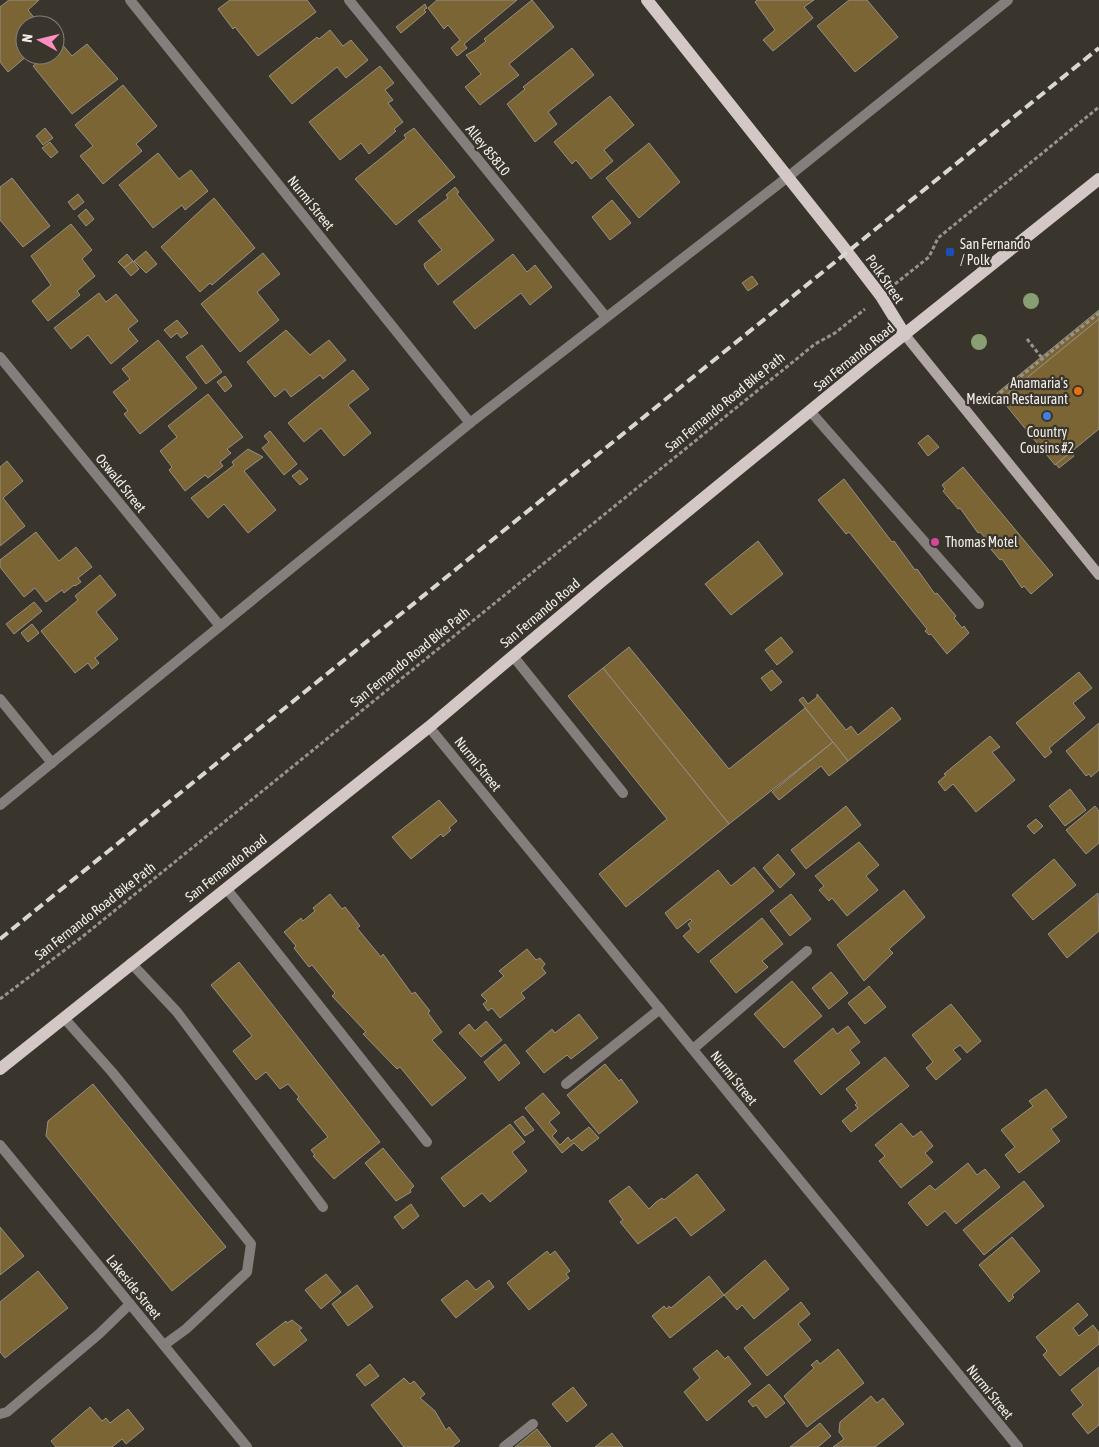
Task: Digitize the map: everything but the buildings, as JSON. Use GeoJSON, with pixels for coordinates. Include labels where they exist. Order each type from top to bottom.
{"type":"FeatureCollection","features":[{"type":"Feature","properties":{"kind":"main road","name":"Polk Street"},"geometry":{"type":"LineString","coordinates":[[647,0],[881,296],[904,335]]}},
{"type":"Feature","properties":{"kind":"main road","name":"San Fernando Road"},"geometry":{"type":"LineString","coordinates":[[0,1069],[429,726],[810,411],[1099,179]]}},
{"type":"Feature","properties":{"kind":"street","name":"Nurmi Street"},"geometry":{"type":"LineString","coordinates":[[130,0],[470,422]]}},
{"type":"Feature","properties":{"kind":"street","name":"Alley 85810"},"geometry":{"type":"LineString","coordinates":[[349,0],[606,317]]}},
{"type":"Feature","properties":{"kind":"street"},"geometry":{"type":"LineString","coordinates":[[0,805],[470,422],[788,176],[1008,0]]}},
{"type":"Feature","properties":{"kind":"street","name":"Polk Street"},"geometry":{"type":"LineString","coordinates":[[904,335],[1099,575]]}},
{"type":"Feature","properties":{"kind":"street","name":"Oswald Street"},"geometry":{"type":"LineString","coordinates":[[0,357],[220,626]]}},
{"type":"Feature","properties":{"kind":"street"},"geometry":{"type":"LineString","coordinates":[[810,411],[979,604]]}},
{"type":"Feature","properties":{"kind":"street"},"geometry":{"type":"LineString","coordinates":[[512,656],[623,793]]}},
{"type":"Feature","properties":{"kind":"street"},"geometry":{"type":"LineString","coordinates":[[0,699],[52,763]]}},
{"type":"Feature","properties":{"kind":"street","name":"Nurmi Street"},"geometry":{"type":"LineString","coordinates":[[429,726],[1018,1447]]}},
{"type":"Feature","properties":{"kind":"street"},"geometry":{"type":"LineString","coordinates":[[226,888],[426,1142]]}},
{"type":"Feature","properties":{"kind":"street"},"geometry":{"type":"LineString","coordinates":[[692,1049],[807,951]]}},
{"type":"Feature","properties":{"kind":"street"},"geometry":{"type":"LineString","coordinates":[[130,964],[177,1012],[323,1207]]}},
{"type":"Feature","properties":{"kind":"street"},"geometry":{"type":"LineString","coordinates":[[566,1084],[660,1008]]}},
{"type":"Feature","properties":{"kind":"street"},"geometry":{"type":"LineString","coordinates":[[64,1018],[112,1072],[251,1244],[247,1272],[186,1329],[164,1345]]}},
{"type":"Feature","properties":{"kind":"street","name":"Lakeside Street"},"geometry":{"type":"LineString","coordinates":[[0,1145],[247,1447]]}},
{"type":"Feature","properties":{"kind":"street"},"geometry":{"type":"LineString","coordinates":[[0,1414],[7,1412],[99,1334],[130,1304]]}},
{"type":"Feature","properties":{"kind":"street"},"geometry":{"type":"LineString","coordinates":[[504,1447],[533,1424]]}},
{"type":"Feature","properties":{"kind":"path"},"geometry":{"type":"LineString","coordinates":[[929,257],[938,238],[1099,107]]}},
{"type":"Feature","properties":{"kind":"path"},"geometry":{"type":"LineString","coordinates":[[995,397],[1099,312]]}},
{"type":"Feature","properties":{"kind":"path","name":"San Fernando Road Bike Path"},"geometry":{"type":"LineString","coordinates":[[0,999],[82,937],[815,344],[835,334]]}},
{"type":"Feature","properties":{"kind":"path"},"geometry":{"type":"LineString","coordinates":[[1026,339],[1042,358]]}},
{"type":"Feature","properties":{"kind":"railway"},"geometry":{"type":"LineString","coordinates":[[0,939],[1099,48]]}},
{"type":"Feature","properties":{"kind":"place","name":"San Fernando / Polk"},"geometry":{"type":"Point","coordinates":[950,252]}},
{"type":"Feature","properties":{"kind":"place","name":"Anamaria's Mexican Restaurant"},"geometry":{"type":"Point","coordinates":[1078,391]}},
{"type":"Feature","properties":{"kind":"place","name":"Country Cousins #2"},"geometry":{"type":"Point","coordinates":[1047,416]}},
{"type":"Feature","properties":{"kind":"place","name":"Thomas Motel"},"geometry":{"type":"Point","coordinates":[935,542]}}]}
